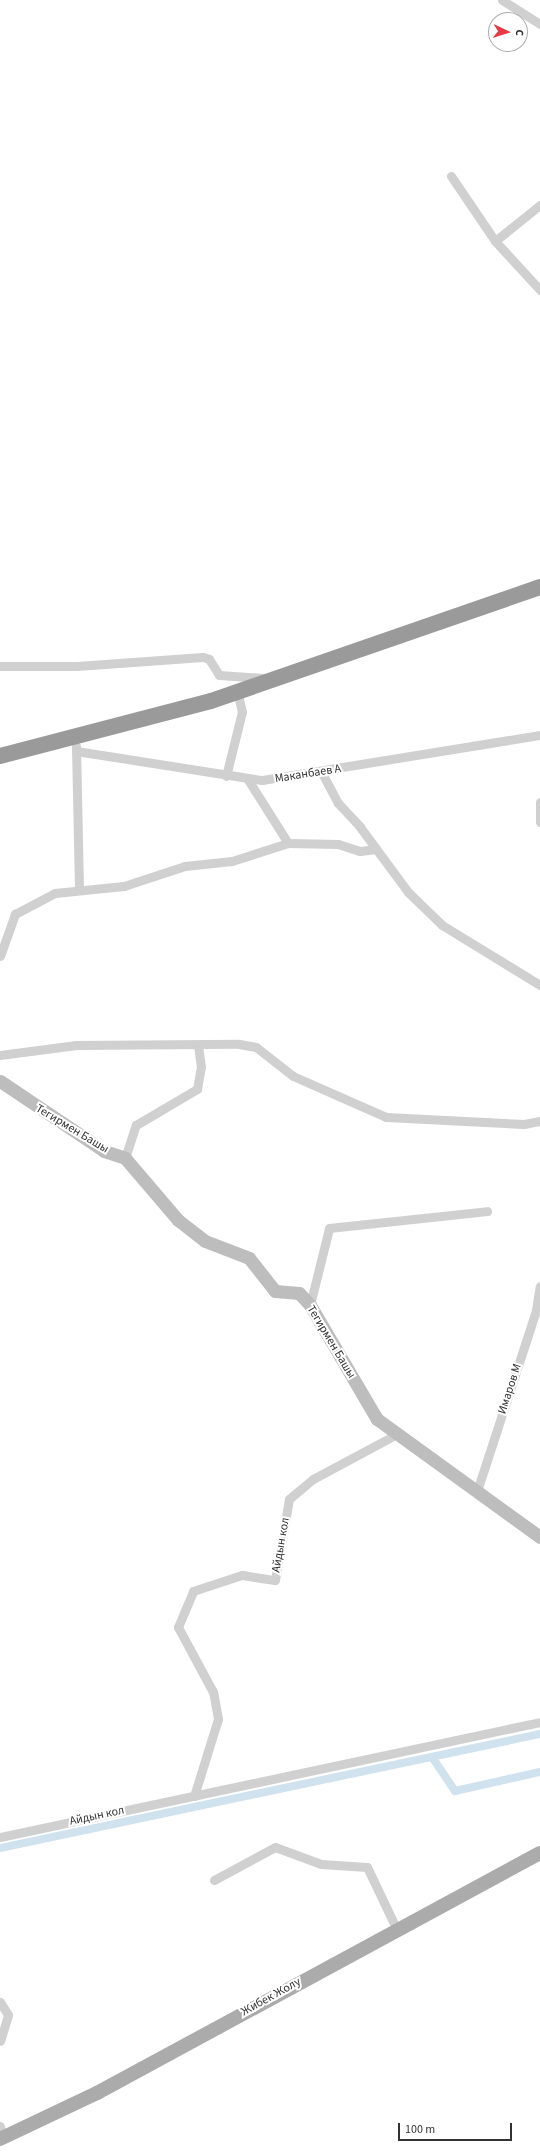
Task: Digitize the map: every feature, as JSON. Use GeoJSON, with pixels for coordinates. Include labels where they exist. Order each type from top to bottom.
{"type":"FeatureCollection","features":[{"type":"Feature","properties":{"kind":"highway"},"geometry":{"type":"LineString","coordinates":[[0,756],[76,744],[238,691],[540,587]]}},
{"type":"Feature","properties":{"kind":"main road","name":"Жибек Жолу"},"geometry":{"type":"LineString","coordinates":[[1,2134],[97,2093],[540,1853]]}},
{"type":"Feature","properties":{"kind":"street"},"geometry":{"type":"LineString","coordinates":[[502,0],[540,24]]}},
{"type":"Feature","properties":{"kind":"street"},"geometry":{"type":"LineString","coordinates":[[451,176],[495,241],[540,290]]}},
{"type":"Feature","properties":{"kind":"street"},"geometry":{"type":"LineString","coordinates":[[495,241],[540,205]]}},
{"type":"Feature","properties":{"kind":"street"},"geometry":{"type":"LineString","coordinates":[[0,666],[77,666],[203,657],[209,659],[219,675],[228,678],[275,677]]}},
{"type":"Feature","properties":{"kind":"street"},"geometry":{"type":"LineString","coordinates":[[226,776],[242,712],[238,691]]}},
{"type":"Feature","properties":{"kind":"street","name":"Маканбаев А"},"geometry":{"type":"LineString","coordinates":[[76,744],[226,776],[262,780],[322,773],[540,735]]}},
{"type":"Feature","properties":{"kind":"street"},"geometry":{"type":"LineString","coordinates":[[76,744],[79,890]]}},
{"type":"Feature","properties":{"kind":"street"},"geometry":{"type":"LineString","coordinates":[[322,773],[338,803],[376,849],[408,892],[442,925],[540,985]]}},
{"type":"Feature","properties":{"kind":"street"},"geometry":{"type":"LineString","coordinates":[[247,778],[288,843]]}},
{"type":"Feature","properties":{"kind":"street"},"geometry":{"type":"LineString","coordinates":[[540,802],[540,822]]}},
{"type":"Feature","properties":{"kind":"street"},"geometry":{"type":"LineString","coordinates":[[0,956],[15,914],[55,893],[124,886],[184,866],[232,861],[288,843],[338,844],[360,851],[376,849]]}},
{"type":"Feature","properties":{"kind":"street"},"geometry":{"type":"LineString","coordinates":[[0,1055],[30,1054],[76,1045],[256,1047],[293,1076],[386,1116],[524,1124],[540,1121]]}},
{"type":"Feature","properties":{"kind":"street"},"geometry":{"type":"LineString","coordinates":[[125,1158],[136,1125],[197,1089],[201,1067],[198,1046]]}},
{"type":"Feature","properties":{"kind":"street","name":"Тегирмен Башы"},"geometry":{"type":"LineString","coordinates":[[0,1081],[104,1151],[125,1158],[178,1220],[205,1241],[249,1258],[275,1291],[298,1293],[310,1306],[377,1419],[540,1537]]}},
{"type":"Feature","properties":{"kind":"street"},"geometry":{"type":"LineString","coordinates":[[310,1306],[329,1228],[487,1211]]}},
{"type":"Feature","properties":{"kind":"street","name":"Имаров М"},"geometry":{"type":"LineString","coordinates":[[477,1491],[536,1310],[540,1286]]}},
{"type":"Feature","properties":{"kind":"street","name":"Айдын кол"},"geometry":{"type":"LineString","coordinates":[[194,1796],[218,1719],[212,1692],[178,1627],[192,1591],[242,1575],[275,1580],[289,1499],[313,1478],[397,1434]]}},
{"type":"Feature","properties":{"kind":"street","name":"Айдын кол"},"geometry":{"type":"LineString","coordinates":[[0,1837],[540,1722]]}},
{"type":"Feature","properties":{"kind":"street"},"geometry":{"type":"LineString","coordinates":[[214,1880],[275,1847],[321,1864],[366,1867],[397,1930]]}},
{"type":"Feature","properties":{"kind":"street"},"geometry":{"type":"LineString","coordinates":[[0,2002],[8,2015],[0,2041]]}},
{"type":"Feature","properties":{"kind":"waterway"},"geometry":{"type":"LineString","coordinates":[[0,1848],[540,1734]]}},
{"type":"Feature","properties":{"kind":"waterway"},"geometry":{"type":"LineString","coordinates":[[432,1757],[455,1791],[540,1772]]}}]}
